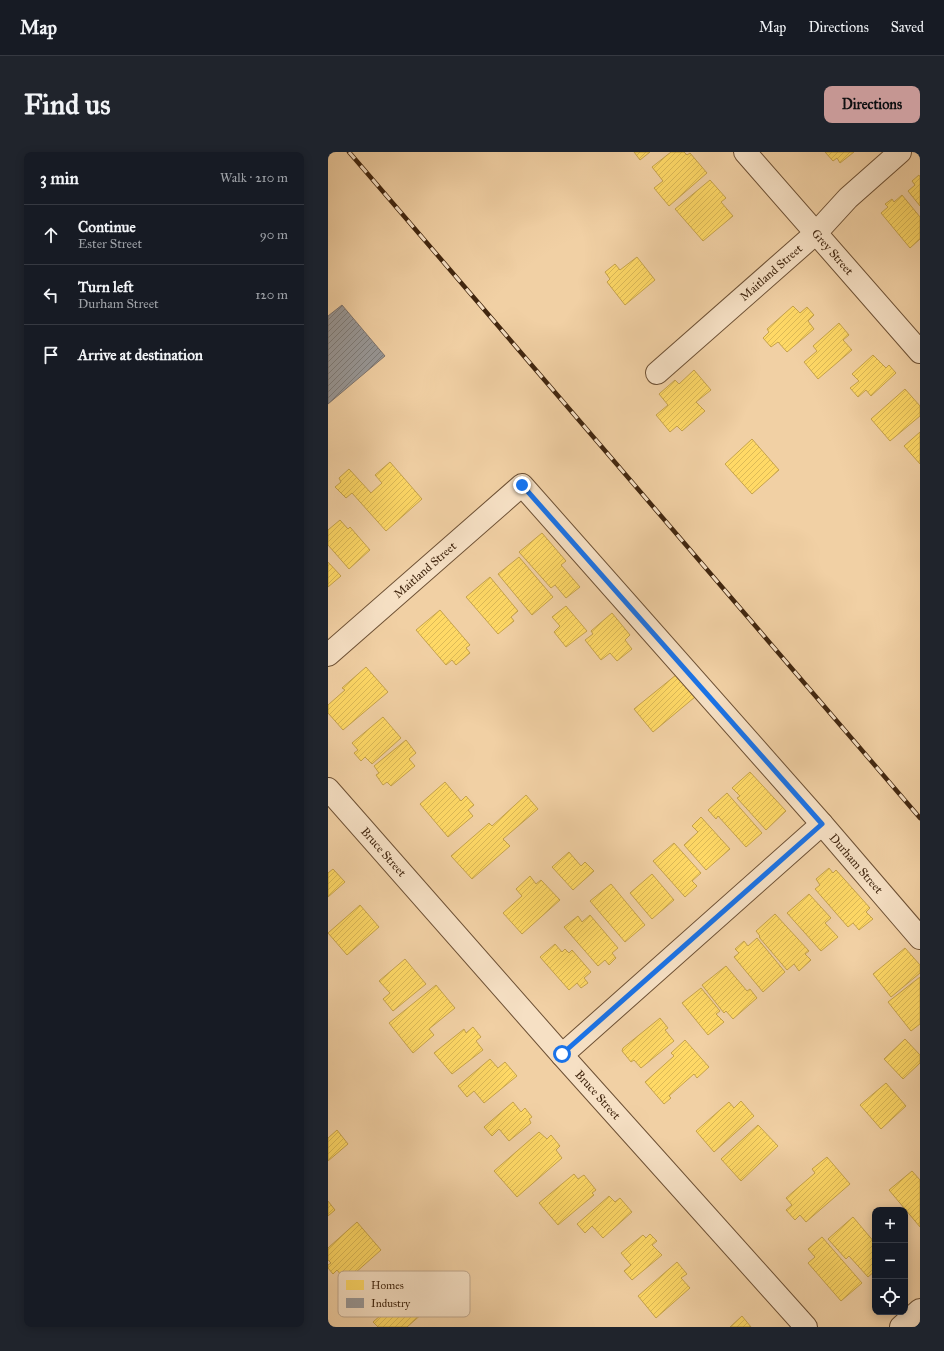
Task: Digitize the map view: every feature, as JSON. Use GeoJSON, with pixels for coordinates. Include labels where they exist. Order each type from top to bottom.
{"type":"FeatureCollection","features":[{"type":"Feature","properties":{"kind":"street","name":"Grey Street"},"geometry":{"type":"LineString","coordinates":[[745,152],[920,352]]}},
{"type":"Feature","properties":{"kind":"street","name":"Maitland Street"},"geometry":{"type":"LineString","coordinates":[[657,373],[816,232],[848,198],[900,152]]}},
{"type":"Feature","properties":{"kind":"street","name":"Maitland Street"},"geometry":{"type":"LineString","coordinates":[[328,655],[522,485]]}},
{"type":"Feature","properties":{"kind":"street","name":"Durham Street"},"geometry":{"type":"LineString","coordinates":[[522,485],[822,824],[920,938]]}},
{"type":"Feature","properties":{"kind":"street","name":"Bruce Street"},"geometry":{"type":"LineString","coordinates":[[328,789],[806,1327]]}},
{"type":"Feature","properties":{"kind":"street"},"geometry":{"type":"LineString","coordinates":[[562,1054],[822,824]]}},
{"type":"Feature","properties":{"kind":"street"},"geometry":{"type":"LineString","coordinates":[[901,1327],[920,1310]]}},
{"type":"Feature","properties":{"kind":"building: Homes"},"geometry":{"type":"Polygon","coordinates":[[[634,152],[650,152],[640,160],[634,152]]]}},
{"type":"Feature","properties":{"kind":"building: Homes"},"geometry":{"type":"Polygon","coordinates":[[[671,152],[684,152],[687,155],[690,153],[707,173],[669,206],[654,188],[663,181],[652,167],[671,152]]]}},
{"type":"Feature","properties":{"kind":"building: Homes"},"geometry":{"type":"Polygon","coordinates":[[[825,152],[854,152],[840,163],[837,158],[833,161],[825,152]]]}},
{"type":"Feature","properties":{"kind":"building: Homes"},"geometry":{"type":"Polygon","coordinates":[[[919,175],[920,206],[908,191],[915,185],[912,181],[919,175]]]}},
{"type":"Feature","properties":{"kind":"building: Homes"},"geometry":{"type":"Polygon","coordinates":[[[710,180],[726,198],[721,202],[733,216],[703,241],[675,209],[710,180]]]}},
{"type":"Feature","properties":{"kind":"building: Homes"},"geometry":{"type":"Polygon","coordinates":[[[902,195],[920,217],[920,239],[910,248],[881,213],[888,207],[885,204],[892,199],[894,202],[902,195]]]}},
{"type":"Feature","properties":{"kind":"building: Homes"},"geometry":{"type":"Polygon","coordinates":[[[637,257],[655,280],[625,305],[607,282],[610,279],[605,272],[615,264],[620,270],[637,257]]]}},
{"type":"Feature","properties":{"kind":"building: Homes"},"geometry":{"type":"Polygon","coordinates":[[[793,306],[800,313],[807,307],[814,315],[808,321],[814,329],[787,352],[778,342],[771,347],[763,338],[769,332],[767,329],[793,306]]]}},
{"type":"Feature","properties":{"kind":"building: Homes"},"geometry":{"type":"Polygon","coordinates":[[[839,323],[849,335],[843,340],[852,350],[818,379],[804,362],[817,351],[813,346],[839,323]]]}},
{"type":"Feature","properties":{"kind":"building: Homes"},"geometry":{"type":"Polygon","coordinates":[[[873,355],[886,368],[889,365],[896,373],[871,396],[866,390],[858,397],[850,388],[859,381],[852,374],[873,355]]]}},
{"type":"Feature","properties":{"kind":"building: Homes"},"geometry":{"type":"Polygon","coordinates":[[[694,370],[711,390],[696,402],[705,411],[682,431],[677,426],[670,432],[656,415],[668,405],[659,394],[675,380],[679,384],[694,370]]]}},
{"type":"Feature","properties":{"kind":"building: Homes"},"geometry":{"type":"Polygon","coordinates":[[[905,389],[920,406],[920,416],[890,441],[871,419],[905,389]]]}},
{"type":"Feature","properties":{"kind":"building: Homes"},"geometry":{"type":"Polygon","coordinates":[[[920,432],[920,464],[904,446],[920,432]]]}},
{"type":"Feature","properties":{"kind":"building: Homes"},"geometry":{"type":"Polygon","coordinates":[[[752,439],[779,470],[752,494],[725,464],[752,439]]]}},
{"type":"Feature","properties":{"kind":"building: Homes"},"geometry":{"type":"Polygon","coordinates":[[[390,462],[422,499],[386,531],[352,493],[346,498],[335,487],[341,482],[339,478],[349,469],[371,493],[382,483],[375,475],[390,462]]]}},
{"type":"Feature","properties":{"kind":"building: Homes"},"geometry":{"type":"Polygon","coordinates":[[[340,520],[348,529],[350,527],[370,550],[349,569],[328,545],[328,530],[340,520]]]}},
{"type":"Feature","properties":{"kind":"building: Homes"},"geometry":{"type":"Polygon","coordinates":[[[542,533],[566,561],[561,565],[580,587],[566,598],[555,585],[551,588],[519,552],[542,533]]]}},
{"type":"Feature","properties":{"kind":"building: Homes"},"geometry":{"type":"Polygon","coordinates":[[[519,557],[553,597],[532,615],[498,574],[519,557]]]}},
{"type":"Feature","properties":{"kind":"building: Homes"},"geometry":{"type":"Polygon","coordinates":[[[328,562],[341,576],[328,587],[328,562]]]}},
{"type":"Feature","properties":{"kind":"building: Homes"},"geometry":{"type":"Polygon","coordinates":[[[490,577],[518,611],[511,617],[514,621],[498,634],[466,597],[490,577]]]}},
{"type":"Feature","properties":{"kind":"building: Homes"},"geometry":{"type":"Polygon","coordinates":[[[566,606],[587,631],[566,647],[554,632],[560,626],[552,617],[566,606]]]}},
{"type":"Feature","properties":{"kind":"building: Homes"},"geometry":{"type":"Polygon","coordinates":[[[440,610],[470,645],[466,648],[470,653],[456,665],[452,660],[446,665],[416,630],[440,610]]]}},
{"type":"Feature","properties":{"kind":"building: Homes"},"geometry":{"type":"Polygon","coordinates":[[[612,613],[630,635],[625,640],[632,649],[617,661],[610,653],[601,660],[585,640],[593,634],[591,631],[612,613]]]}},
{"type":"Feature","properties":{"kind":"building: Homes"},"geometry":{"type":"Polygon","coordinates":[[[366,667],[388,692],[343,730],[328,713],[328,705],[345,690],[342,688],[366,667]]]}},
{"type":"Feature","properties":{"kind":"building: Homes"},"geometry":{"type":"Polygon","coordinates":[[[676,675],[695,697],[653,732],[634,709],[676,675]]]}},
{"type":"Feature","properties":{"kind":"building: Homes"},"geometry":{"type":"Polygon","coordinates":[[[383,717],[401,738],[372,764],[365,757],[361,761],[354,753],[358,750],[352,743],[383,717]]]}},
{"type":"Feature","properties":{"kind":"building: Homes"},"geometry":{"type":"Polygon","coordinates":[[[406,740],[416,753],[409,759],[415,766],[391,786],[387,782],[383,785],[376,775],[379,773],[374,766],[406,740]]]}},
{"type":"Feature","properties":{"kind":"building: Homes"},"geometry":{"type":"Polygon","coordinates":[[[750,772],[786,811],[766,830],[737,798],[740,796],[732,788],[750,772]]]}},
{"type":"Feature","properties":{"kind":"building: Homes"},"geometry":{"type":"Polygon","coordinates":[[[445,782],[461,801],[466,796],[474,805],[468,810],[473,816],[448,837],[420,804],[445,782]]]}},
{"type":"Feature","properties":{"kind":"building: Homes"},"geometry":{"type":"Polygon","coordinates":[[[727,793],[762,833],[746,847],[718,816],[716,819],[708,810],[727,793]]]}},
{"type":"Feature","properties":{"kind":"building: Homes"},"geometry":{"type":"Polygon","coordinates":[[[526,795],[538,809],[503,839],[510,846],[472,879],[451,856],[489,823],[492,826],[526,795]]]}},
{"type":"Feature","properties":{"kind":"building: Homes"},"geometry":{"type":"Polygon","coordinates":[[[701,817],[730,849],[706,870],[684,845],[698,832],[692,826],[701,817]]]}},
{"type":"Feature","properties":{"kind":"building: Homes"},"geometry":{"type":"Polygon","coordinates":[[[674,843],[701,873],[692,881],[697,886],[685,897],[653,861],[674,843]]]}},
{"type":"Feature","properties":{"kind":"building: Homes"},"geometry":{"type":"Polygon","coordinates":[[[569,852],[581,866],[585,862],[594,871],[573,890],[552,867],[569,852]]]}},
{"type":"Feature","properties":{"kind":"building: Homes"},"geometry":{"type":"Polygon","coordinates":[[[829,868],[833,873],[836,870],[870,908],[866,912],[873,919],[859,930],[853,923],[848,927],[815,889],[820,885],[816,879],[829,868]]]}},
{"type":"Feature","properties":{"kind":"building: Homes"},"geometry":{"type":"Polygon","coordinates":[[[333,869],[345,882],[328,897],[328,873],[333,869]]]}},
{"type":"Feature","properties":{"kind":"building: Homes"},"geometry":{"type":"Polygon","coordinates":[[[652,874],[674,900],[652,919],[630,893],[652,874]]]}},
{"type":"Feature","properties":{"kind":"building: Homes"},"geometry":{"type":"Polygon","coordinates":[[[530,876],[536,884],[541,880],[560,900],[522,934],[503,913],[522,896],[516,889],[530,876]]]}},
{"type":"Feature","properties":{"kind":"building: Homes"},"geometry":{"type":"Polygon","coordinates":[[[611,884],[645,925],[625,942],[590,901],[611,884]]]}},
{"type":"Feature","properties":{"kind":"building: Homes"},"geometry":{"type":"Polygon","coordinates":[[[809,894],[831,918],[825,923],[838,937],[821,951],[787,913],[809,894]]]}},
{"type":"Feature","properties":{"kind":"building: Homes"},"geometry":{"type":"Polygon","coordinates":[[[360,905],[379,927],[347,955],[328,933],[360,905]]]}},
{"type":"Feature","properties":{"kind":"building: Homes"},"geometry":{"type":"Polygon","coordinates":[[[775,914],[809,951],[805,954],[811,960],[799,971],[794,964],[787,970],[759,937],[760,936],[756,931],[775,914]]]}},
{"type":"Feature","properties":{"kind":"building: Homes"},"geometry":{"type":"Polygon","coordinates":[[[590,915],[618,948],[612,953],[616,958],[609,965],[605,960],[598,966],[564,927],[578,916],[582,922],[590,915]]]}},
{"type":"Feature","properties":{"kind":"building: Homes"},"geometry":{"type":"Polygon","coordinates":[[[757,938],[785,972],[763,992],[734,957],[739,953],[735,949],[744,941],[748,946],[757,938]]]}},
{"type":"Feature","properties":{"kind":"building: Homes"},"geometry":{"type":"Polygon","coordinates":[[[555,944],[562,952],[565,949],[569,953],[572,950],[591,972],[584,978],[588,983],[581,988],[577,983],[569,990],[540,957],[555,944]]]}},
{"type":"Feature","properties":{"kind":"building: Homes"},"geometry":{"type":"Polygon","coordinates":[[[905,948],[920,965],[920,973],[891,997],[873,974],[905,948]]]}},
{"type":"Feature","properties":{"kind":"building: Homes"},"geometry":{"type":"Polygon","coordinates":[[[405,959],[426,984],[393,1011],[383,999],[390,993],[379,981],[405,959]]]}},
{"type":"Feature","properties":{"kind":"building: Homes"},"geometry":{"type":"Polygon","coordinates":[[[726,966],[747,991],[750,989],[757,998],[733,1019],[726,1011],[724,1013],[702,985],[726,966]]]}},
{"type":"Feature","properties":{"kind":"building: Homes"},"geometry":{"type":"Polygon","coordinates":[[[920,977],[920,1024],[911,1031],[888,1002],[920,977]]]}},
{"type":"Feature","properties":{"kind":"building: Homes"},"geometry":{"type":"Polygon","coordinates":[[[436,985],[455,1008],[429,1029],[434,1035],[413,1053],[389,1023],[436,985]]]}},
{"type":"Feature","properties":{"kind":"building: Homes"},"geometry":{"type":"Polygon","coordinates":[[[701,988],[720,1011],[716,1014],[724,1022],[708,1035],[682,1003],[701,988]]]}},
{"type":"Feature","properties":{"kind":"building: Homes"},"geometry":{"type":"Polygon","coordinates":[[[660,1018],[668,1028],[665,1030],[674,1041],[641,1068],[634,1060],[631,1062],[622,1051],[623,1048],[660,1018]]]}},
{"type":"Feature","properties":{"kind":"building: Homes"},"geometry":{"type":"Polygon","coordinates":[[[473,1027],[481,1037],[476,1041],[483,1050],[452,1074],[434,1053],[464,1029],[466,1033],[473,1027]]]}},
{"type":"Feature","properties":{"kind":"building: Homes"},"geometry":{"type":"Polygon","coordinates":[[[905,1039],[920,1055],[920,1063],[903,1079],[884,1059],[905,1039]]]}},
{"type":"Feature","properties":{"kind":"building: Homes"},"geometry":{"type":"Polygon","coordinates":[[[685,1040],[709,1067],[697,1078],[694,1074],[669,1096],[671,1098],[664,1104],[645,1082],[674,1056],[671,1053],[685,1040]]]}},
{"type":"Feature","properties":{"kind":"building: Homes"},"geometry":{"type":"Polygon","coordinates":[[[490,1059],[498,1068],[505,1062],[517,1076],[484,1103],[474,1091],[467,1097],[458,1086],[490,1059]]]}},
{"type":"Feature","properties":{"kind":"building: Homes"},"geometry":{"type":"Polygon","coordinates":[[[886,1083],[906,1106],[881,1129],[860,1105],[886,1083]]]}},
{"type":"Feature","properties":{"kind":"building: Homes"},"geometry":{"type":"Polygon","coordinates":[[[741,1101],[754,1116],[714,1152],[696,1131],[729,1102],[734,1108],[741,1101]]]}},
{"type":"Feature","properties":{"kind":"building: Homes"},"geometry":{"type":"Polygon","coordinates":[[[513,1102],[521,1112],[525,1108],[532,1117],[529,1119],[531,1123],[509,1141],[499,1129],[492,1136],[484,1127],[513,1102]]]}},
{"type":"Feature","properties":{"kind":"building: Homes"},"geometry":{"type":"Polygon","coordinates":[[[758,1125],[778,1146],[741,1181],[721,1159],[758,1125]]]}},
{"type":"Feature","properties":{"kind":"building: Homes"},"geometry":{"type":"Polygon","coordinates":[[[337,1130],[348,1144],[328,1161],[328,1138],[337,1130]]]}},
{"type":"Feature","properties":{"kind":"building: Homes"},"geometry":{"type":"Polygon","coordinates":[[[539,1132],[547,1139],[551,1135],[560,1146],[556,1150],[562,1158],[517,1197],[494,1171],[539,1132]]]}},
{"type":"Feature","properties":{"kind":"building: Homes"},"geometry":{"type":"Polygon","coordinates":[[[827,1157],[850,1184],[806,1222],[800,1215],[795,1220],[786,1210],[792,1205],[786,1198],[815,1173],[812,1169],[827,1157]]]}},
{"type":"Feature","properties":{"kind":"building: Homes"},"geometry":{"type":"Polygon","coordinates":[[[912,1171],[920,1180],[920,1227],[908,1213],[908,1207],[903,1207],[889,1190],[912,1171]]]}},
{"type":"Feature","properties":{"kind":"building: Homes"},"geometry":{"type":"Polygon","coordinates":[[[574,1174],[578,1179],[584,1175],[596,1190],[592,1193],[594,1195],[558,1225],[539,1203],[574,1174]]]}},
{"type":"Feature","properties":{"kind":"building: Homes"},"geometry":{"type":"Polygon","coordinates":[[[609,1196],[615,1202],[620,1198],[632,1212],[603,1238],[592,1226],[585,1233],[577,1224],[609,1196]]]}},
{"type":"Feature","properties":{"kind":"building: Homes"},"geometry":{"type":"Polygon","coordinates":[[[328,1201],[335,1210],[328,1216],[328,1201]]]}},
{"type":"Feature","properties":{"kind":"building: Homes"},"geometry":{"type":"Polygon","coordinates":[[[853,1217],[872,1239],[872,1274],[868,1277],[849,1256],[846,1259],[828,1239],[853,1217]]]}},
{"type":"Feature","properties":{"kind":"building: Homes"},"geometry":{"type":"Polygon","coordinates":[[[357,1222],[381,1250],[357,1271],[337,1270],[333,1274],[328,1268],[328,1265],[331,1263],[328,1260],[328,1248],[357,1222]]]}},
{"type":"Feature","properties":{"kind":"building: Homes"},"geometry":{"type":"Polygon","coordinates":[[[650,1234],[657,1241],[652,1245],[662,1255],[632,1280],[624,1271],[631,1265],[621,1253],[643,1235],[646,1238],[650,1234]]]}},
{"type":"Feature","properties":{"kind":"building: Homes"},"geometry":{"type":"Polygon","coordinates":[[[822,1237],[862,1283],[841,1301],[808,1263],[815,1257],[808,1249],[822,1237]]]}},
{"type":"Feature","properties":{"kind":"building: Homes"},"geometry":{"type":"Polygon","coordinates":[[[677,1262],[687,1274],[681,1278],[690,1288],[656,1318],[638,1296],[677,1262]]]}},
{"type":"Feature","properties":{"kind":"building: Homes"},"geometry":{"type":"Polygon","coordinates":[[[742,1316],[751,1327],[730,1327],[742,1316]]]}},
{"type":"Feature","properties":{"kind":"building: Homes"},"geometry":{"type":"Polygon","coordinates":[[[379,1317],[418,1317],[407,1327],[378,1327],[373,1322],[379,1317]]]}},
{"type":"Feature","properties":{"kind":"building: Industry"},"geometry":{"type":"Polygon","coordinates":[[[342,305],[385,356],[328,404],[328,316],[342,305]]]}},
{"type":"Feature","properties":{"kind":"railway"},"geometry":{"type":"LineString","coordinates":[[349,152],[920,818]]}},
{"type":"Feature","properties":{"kind":"route"},"geometry":{"type":"LineString","coordinates":[[522,485],[822,824],[562,1054]]}}]}
